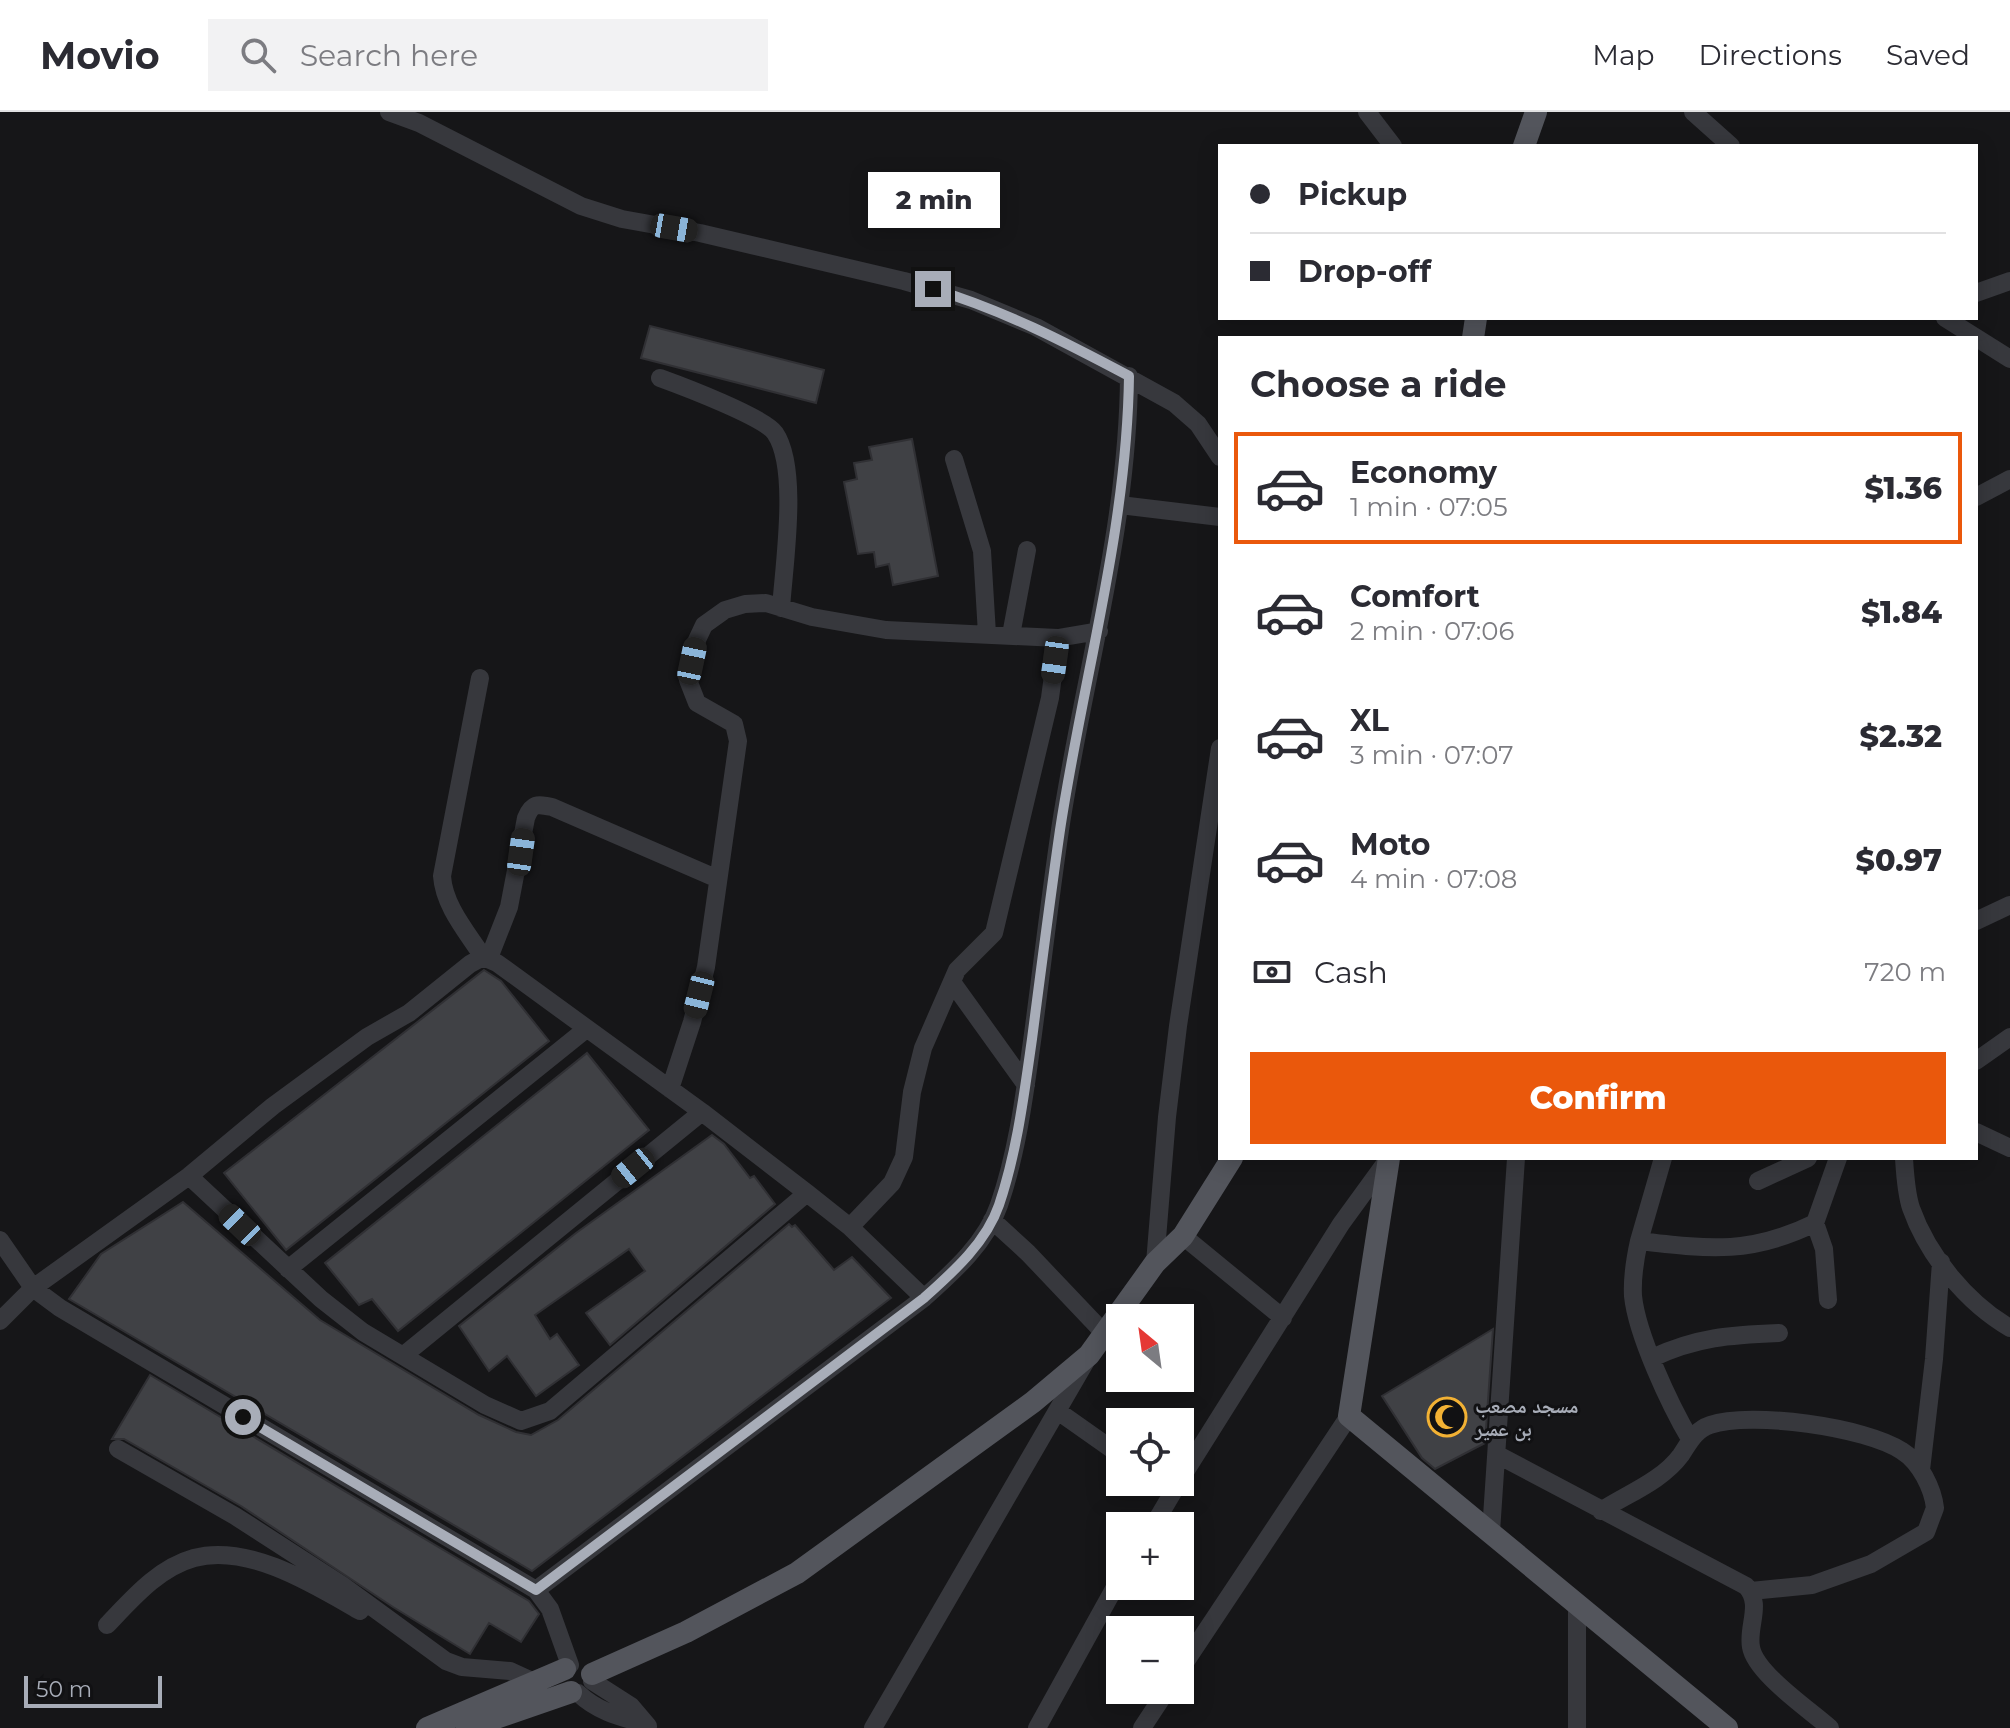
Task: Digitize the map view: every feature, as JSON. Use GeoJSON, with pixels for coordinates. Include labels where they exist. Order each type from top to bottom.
{"type":"FeatureCollection","features":[{"type":"Feature","properties":{"kind":"main road"},"geometry":{"type":"LineString","coordinates":[[1525,144],[1536,112]]}},
{"type":"Feature","properties":{"kind":"main road"},"geometry":{"type":"LineString","coordinates":[[467,1728],[583,1685],[797,1573],[1033,1402],[1089,1355],[1155,1263],[1183,1236],[1231,1160]]}},
{"type":"Feature","properties":{"kind":"main road"},"geometry":{"type":"LineString","coordinates":[[1389,1160],[1349,1416],[1727,1728]]}},
{"type":"Feature","properties":{"kind":"main road"},"geometry":{"type":"LineString","coordinates":[[567,1667],[562,1682],[583,1685]]}},
{"type":"Feature","properties":{"kind":"main road"},"geometry":{"type":"LineString","coordinates":[[427,1728],[567,1667]]}},
{"type":"Feature","properties":{"kind":"street"},"geometry":{"type":"LineString","coordinates":[[389,112],[419,123],[581,206],[622,219],[700,233],[971,300],[1036,327],[1174,403],[1190,417],[1218,454]]}},
{"type":"Feature","properties":{"kind":"street"},"geometry":{"type":"LineString","coordinates":[[1367,112],[1391,144]]}},
{"type":"Feature","properties":{"kind":"street"},"geometry":{"type":"LineString","coordinates":[[1693,112],[1729,144]]}},
{"type":"Feature","properties":{"kind":"street"},"geometry":{"type":"LineString","coordinates":[[1978,292],[2010,281]]}},
{"type":"Feature","properties":{"kind":"street"},"geometry":{"type":"LineString","coordinates":[[1948,320],[1974,336]]}},
{"type":"Feature","properties":{"kind":"street"},"geometry":{"type":"LineString","coordinates":[[1978,339],[2010,359]]}},
{"type":"Feature","properties":{"kind":"street"},"geometry":{"type":"LineString","coordinates":[[536,1590],[924,1298],[956,1269],[992,1220],[1006,1182],[1026,1085],[1061,826],[1120,505],[1129,412],[1129,376]]}},
{"type":"Feature","properties":{"kind":"street"},"geometry":{"type":"LineString","coordinates":[[660,378],[708,396],[774,430],[786,456],[787,524],[781,608]]}},
{"type":"Feature","properties":{"kind":"street"},"geometry":{"type":"LineString","coordinates":[[954,459],[982,551],[987,634]]}},
{"type":"Feature","properties":{"kind":"street"},"geometry":{"type":"LineString","coordinates":[[1978,496],[2010,479]]}},
{"type":"Feature","properties":{"kind":"street"},"geometry":{"type":"LineString","coordinates":[[1120,505],[1218,517]]}},
{"type":"Feature","properties":{"kind":"street"},"geometry":{"type":"LineString","coordinates":[[1011,635],[1027,550]]}},
{"type":"Feature","properties":{"kind":"street"},"geometry":{"type":"LineString","coordinates":[[670,1089],[706,967],[738,733],[734,724],[697,703],[690,690],[688,680],[696,642],[704,625],[725,610],[745,604],[766,603],[812,617],[886,630],[1058,638],[1099,631]]}},
{"type":"Feature","properties":{"kind":"street"},"geometry":{"type":"LineString","coordinates":[[850,1227],[892,1183],[904,1157],[917,1066],[964,961],[994,933],[1050,698],[1058,638]]}},
{"type":"Feature","properties":{"kind":"street"},"geometry":{"type":"LineString","coordinates":[[480,678],[442,876],[449,903],[486,958],[702,1112],[807,1193],[850,1227],[924,1298]]}},
{"type":"Feature","properties":{"kind":"street"},"geometry":{"type":"LineString","coordinates":[[1155,1263],[1176,1041],[1218,761]]}},
{"type":"Feature","properties":{"kind":"street"},"geometry":{"type":"LineString","coordinates":[[0,1321],[33,1288],[189,1176],[273,1106],[367,1037],[409,1013],[470,964],[486,958],[509,907],[530,807],[536,804],[552,807],[718,879]]}},
{"type":"Feature","properties":{"kind":"street"},"geometry":{"type":"LineString","coordinates":[[1978,920],[2010,905]]}},
{"type":"Feature","properties":{"kind":"street"},"geometry":{"type":"LineString","coordinates":[[952,982],[1026,1085]]}},
{"type":"Feature","properties":{"kind":"street"},"geometry":{"type":"LineString","coordinates":[[288,1269],[585,1030]]}},
{"type":"Feature","properties":{"kind":"street"},"geometry":{"type":"LineString","coordinates":[[1978,1060],[2010,1037]]}},
{"type":"Feature","properties":{"kind":"street"},"geometry":{"type":"LineString","coordinates":[[404,1355],[702,1112]]}},
{"type":"Feature","properties":{"kind":"street"},"geometry":{"type":"LineString","coordinates":[[1978,1133],[2010,1148]]}},
{"type":"Feature","properties":{"kind":"street"},"geometry":{"type":"LineString","coordinates":[[1194,1451],[1341,1224],[1388,1160]]}},
{"type":"Feature","properties":{"kind":"street"},"geometry":{"type":"LineString","coordinates":[[1491,1532],[1516,1160]]}},
{"type":"Feature","properties":{"kind":"street"},"geometry":{"type":"LineString","coordinates":[[1662,1160],[1639,1241],[1633,1272],[1633,1298],[1652,1358],[1690,1439]]}},
{"type":"Feature","properties":{"kind":"street"},"geometry":{"type":"LineString","coordinates":[[1758,1181],[1804,1160]]}},
{"type":"Feature","properties":{"kind":"street"},"geometry":{"type":"LineString","coordinates":[[1828,1300],[1824,1249],[1815,1223],[1837,1160]]}},
{"type":"Feature","properties":{"kind":"street"},"geometry":{"type":"LineString","coordinates":[[1904,1160],[1910,1205],[1920,1229],[1941,1262],[1983,1309],[2010,1328]]}},
{"type":"Feature","properties":{"kind":"street"},"geometry":{"type":"LineString","coordinates":[[189,1176],[288,1269],[363,1332],[508,1417],[521,1421],[550,1411],[807,1193]]}},
{"type":"Feature","properties":{"kind":"street"},"geometry":{"type":"LineString","coordinates":[[992,1220],[1104,1333]]}},
{"type":"Feature","properties":{"kind":"street"},"geometry":{"type":"LineString","coordinates":[[1639,1241],[1704,1248],[1754,1247],[1815,1223]]}},
{"type":"Feature","properties":{"kind":"street"},"geometry":{"type":"LineString","coordinates":[[1183,1236],[1283,1318]]}},
{"type":"Feature","properties":{"kind":"street"},"geometry":{"type":"LineString","coordinates":[[0,1240],[33,1288],[117,1342],[536,1590],[550,1609],[567,1667]]}},
{"type":"Feature","properties":{"kind":"street"},"geometry":{"type":"LineString","coordinates":[[1921,1470],[1941,1262]]}},
{"type":"Feature","properties":{"kind":"street"},"geometry":{"type":"LineString","coordinates":[[1652,1358],[1687,1343],[1714,1336],[1779,1333]]}},
{"type":"Feature","properties":{"kind":"street"},"geometry":{"type":"LineString","coordinates":[[873,1728],[1059,1412],[1089,1355]]}},
{"type":"Feature","properties":{"kind":"street"},"geometry":{"type":"LineString","coordinates":[[1059,1412],[1106,1445]]}},
{"type":"Feature","properties":{"kind":"street"},"geometry":{"type":"LineString","coordinates":[[1194,1649],[1349,1416]]}},
{"type":"Feature","properties":{"kind":"street"},"geometry":{"type":"LineString","coordinates":[[1601,1511],[1667,1471],[1690,1439],[1707,1426],[1734,1420],[1834,1428],[1904,1451],[1921,1470],[1935,1508],[1926,1532],[1871,1564],[1835,1579],[1812,1585],[1751,1591]]}},
{"type":"Feature","properties":{"kind":"street"},"geometry":{"type":"LineString","coordinates":[[118,1449],[235,1516],[342,1585],[446,1661],[462,1667],[494,1667],[534,1682]]}},
{"type":"Feature","properties":{"kind":"street"},"geometry":{"type":"LineString","coordinates":[[1498,1455],[1736,1579],[1751,1591],[1754,1606],[1750,1647],[1755,1658],[1764,1670],[1830,1728]]}},
{"type":"Feature","properties":{"kind":"street"},"geometry":{"type":"LineString","coordinates":[[107,1625],[149,1583],[175,1567],[195,1558],[226,1556],[288,1571],[361,1612],[394,1624]]}},
{"type":"Feature","properties":{"kind":"street"},"geometry":{"type":"LineString","coordinates":[[1037,1728],[1108,1600]]}},
{"type":"Feature","properties":{"kind":"street"},"geometry":{"type":"LineString","coordinates":[[1577,1602],[1577,1728]]}},
{"type":"Feature","properties":{"kind":"street"},"geometry":{"type":"LineString","coordinates":[[583,1685],[621,1698],[648,1726]]}},
{"type":"Feature","properties":{"kind":"street"},"geometry":{"type":"LineString","coordinates":[[1142,1728],[1158,1704]]}},
{"type":"Feature","properties":{"kind":"building"},"geometry":{"type":"Polygon","coordinates":[[[650,326],[824,370],[816,403],[641,358],[650,326]]]}},
{"type":"Feature","properties":{"kind":"building"},"geometry":{"type":"Polygon","coordinates":[[[912,439],[938,576],[893,585],[889,564],[876,567],[874,552],[858,554],[844,482],[857,479],[854,463],[872,460],[869,447],[912,439]]]}},
{"type":"Feature","properties":{"kind":"building"},"geometry":{"type":"Polygon","coordinates":[[[484,970],[501,981],[549,1041],[286,1250],[224,1173],[484,970]]]}},
{"type":"Feature","properties":{"kind":"building"},"geometry":{"type":"Polygon","coordinates":[[[587,1053],[649,1130],[398,1331],[372,1299],[359,1305],[325,1263],[587,1053]]]}},
{"type":"Feature","properties":{"kind":"building"},"geometry":{"type":"Polygon","coordinates":[[[712,1135],[724,1144],[750,1178],[754,1176],[775,1204],[610,1345],[586,1313],[645,1271],[629,1249],[535,1315],[550,1339],[557,1334],[579,1365],[536,1396],[507,1356],[489,1371],[459,1326],[576,1233],[712,1135]]]}},
{"type":"Feature","properties":{"kind":"building"},"geometry":{"type":"Polygon","coordinates":[[[183,1202],[320,1320],[479,1415],[516,1432],[531,1435],[558,1420],[789,1224],[792,1227],[795,1225],[834,1270],[852,1257],[891,1298],[532,1571],[69,1299],[101,1254],[183,1202]]]}},
{"type":"Feature","properties":{"kind":"building","name":"مسجد مصعب بن عمير"},"geometry":{"type":"Polygon","coordinates":[[[1493,1329],[1485,1443],[1435,1469],[1422,1458],[1382,1396],[1493,1329]]]}},
{"type":"Feature","properties":{"kind":"building"},"geometry":{"type":"Polygon","coordinates":[[[150,1375],[529,1601],[539,1614],[521,1642],[489,1623],[470,1654],[241,1506],[124,1439],[112,1439],[150,1375]]]}},
{"type":"Feature","properties":{"kind":"place","name":"مسجد مصعب بن عمير"},"geometry":{"type":"Point","coordinates":[1447,1417]}},
{"type":"Feature","properties":{"kind":"route"},"geometry":{"type":"LineString","coordinates":[[243,1417],[448,1535],[536,1590],[924,1298],[956,1269],[985,1234],[998,1208],[1022,1117],[1061,826],[1120,505],[1129,412],[1129,376],[1036,327],[971,300],[933,289]]}}]}
